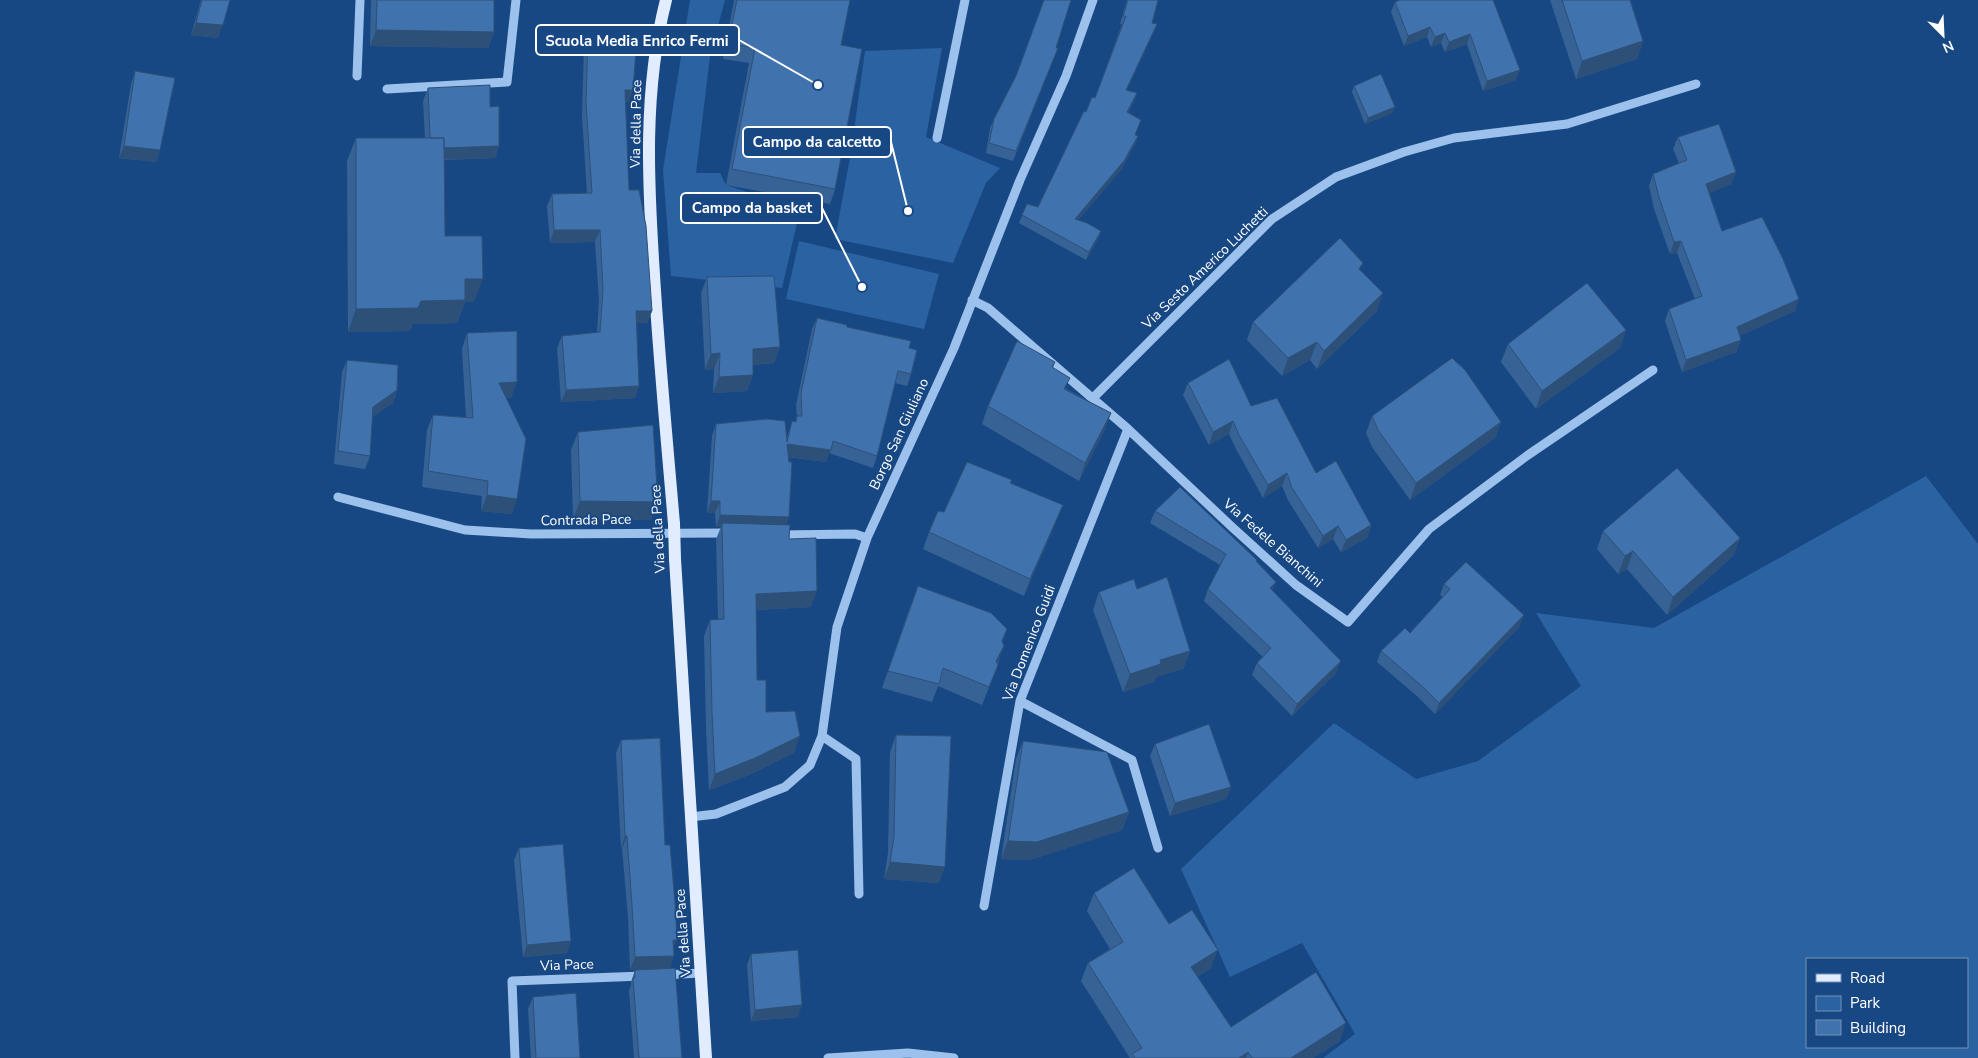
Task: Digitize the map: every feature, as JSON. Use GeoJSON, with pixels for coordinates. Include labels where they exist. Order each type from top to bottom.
{"type":"FeatureCollection","features":[{"type":"Feature","properties":{"kind":"main road","name":"Via della Pace"},"geometry":{"type":"LineString","coordinates":[[666,0],[652,69],[648,127],[651,230],[674,524],[690,817],[706,1058]]}},
{"type":"Feature","properties":{"kind":"street"},"geometry":{"type":"LineString","coordinates":[[356,76],[360,0]]}},
{"type":"Feature","properties":{"kind":"street"},"geometry":{"type":"LineString","coordinates":[[387,89],[507,82],[516,0]]}},
{"type":"Feature","properties":{"kind":"street"},"geometry":{"type":"LineString","coordinates":[[937,138],[965,0]]}},
{"type":"Feature","properties":{"kind":"street","name":"Borgo San Giuliano"},"geometry":{"type":"LineString","coordinates":[[690,817],[716,814],[785,787],[810,765],[822,736],[837,627],[867,538],[954,348],[1020,180],[1066,76],[1093,0]]}},
{"type":"Feature","properties":{"kind":"street","name":"Via Sesto Americo Luchetti"},"geometry":{"type":"LineString","coordinates":[[1093,398],[1272,219],[1336,177],[1404,152],[1454,138],[1567,124],[1696,84]]}},
{"type":"Feature","properties":{"kind":"street","name":"Via Fedele Bianchini"},"geometry":{"type":"LineString","coordinates":[[972,300],[988,308],[1128,428],[1296,585],[1348,622],[1429,529],[1528,455],[1652,370]]}},
{"type":"Feature","properties":{"kind":"street","name":"Via Domenico Guidi"},"geometry":{"type":"LineString","coordinates":[[984,906],[1020,700],[1128,428]]}},
{"type":"Feature","properties":{"kind":"street","name":"Contrada Pace"},"geometry":{"type":"LineString","coordinates":[[338,496],[465,530],[531,534],[692,532],[742,534]]}},
{"type":"Feature","properties":{"kind":"street"},"geometry":{"type":"LineString","coordinates":[[772,534],[855,534],[867,538]]}},
{"type":"Feature","properties":{"kind":"street"},"geometry":{"type":"LineString","coordinates":[[1020,700],[1132,760],[1158,848]]}},
{"type":"Feature","properties":{"kind":"street"},"geometry":{"type":"LineString","coordinates":[[822,736],[856,759],[859,894]]}},
{"type":"Feature","properties":{"kind":"street","name":"Via Pace"},"geometry":{"type":"LineString","coordinates":[[515,1058],[512,981],[701,973]]}},
{"type":"Feature","properties":{"kind":"street"},"geometry":{"type":"LineString","coordinates":[[828,1058],[908,1053],[954,1058]]}},
{"type":"Feature","properties":{"kind":"green space"},"geometry":{"type":"Polygon","coordinates":[[[690,0],[725,0],[710,56],[696,173],[720,173],[726,185],[800,210],[782,288],[671,276],[663,170],[690,0]]]}},
{"type":"Feature","properties":{"kind":"green space"},"geometry":{"type":"Polygon","coordinates":[[[942,48],[926,137],[1000,168],[986,183],[953,263],[835,239],[851,152],[865,51],[942,48]]]}},
{"type":"Feature","properties":{"kind":"green space"},"geometry":{"type":"Polygon","coordinates":[[[799,241],[939,274],[924,329],[786,299],[799,241]]]}},
{"type":"Feature","properties":{"kind":"green space"},"geometry":{"type":"Polygon","coordinates":[[[1926,476],[1978,544],[1978,1058],[1323,1058],[1355,1034],[1302,943],[1230,977],[1181,869],[1334,723],[1416,779],[1478,761],[1581,686],[1536,613],[1654,628],[1926,476]]]}},
{"type":"Feature","properties":{"kind":"building"},"geometry":{"type":"Polygon","coordinates":[[[202,0],[230,0],[223,25],[196,23],[202,0]]]}},
{"type":"Feature","properties":{"kind":"building"},"geometry":{"type":"Polygon","coordinates":[[[377,0],[494,0],[494,32],[376,30],[377,0]]]}},
{"type":"Feature","properties":{"kind":"building"},"geometry":{"type":"Polygon","coordinates":[[[737,0],[850,0],[841,45],[862,49],[835,189],[732,169],[755,48],[728,43],[737,0]]]}},
{"type":"Feature","properties":{"kind":"building"},"geometry":{"type":"Polygon","coordinates":[[[1044,0],[1071,0],[1056,48],[1058,48],[1016,151],[989,143],[994,119],[1016,76],[1044,0]]]}},
{"type":"Feature","properties":{"kind":"building"},"geometry":{"type":"Polygon","coordinates":[[[1128,0],[1158,0],[1152,23],[1157,24],[1126,90],[1137,93],[1127,112],[1141,120],[1135,135],[1138,136],[1124,161],[1075,219],[1101,231],[1089,252],[1022,215],[1027,204],[1038,207],[1084,111],[1086,112],[1092,97],[1095,98],[1126,16],[1123,16],[1128,0]]]}},
{"type":"Feature","properties":{"kind":"building"},"geometry":{"type":"Polygon","coordinates":[[[1400,0],[1493,0],[1520,70],[1487,81],[1470,34],[1449,42],[1445,33],[1435,37],[1430,27],[1408,36],[1395,2],[1400,0]]]}},
{"type":"Feature","properties":{"kind":"building"},"geometry":{"type":"Polygon","coordinates":[[[1562,0],[1630,0],[1643,41],[1582,61],[1562,0]]]}},
{"type":"Feature","properties":{"kind":"building"},"geometry":{"type":"Polygon","coordinates":[[[588,34],[637,36],[633,90],[625,90],[629,190],[639,190],[646,226],[652,311],[636,311],[639,386],[566,390],[562,336],[600,332],[603,289],[600,230],[554,230],[552,194],[592,193],[586,103],[588,34]]]}},
{"type":"Feature","properties":{"kind":"building"},"geometry":{"type":"Polygon","coordinates":[[[135,71],[175,78],[160,150],[124,146],[135,71]]]}},
{"type":"Feature","properties":{"kind":"building"},"geometry":{"type":"Polygon","coordinates":[[[1381,74],[1395,107],[1368,118],[1354,86],[1381,74]]]}},
{"type":"Feature","properties":{"kind":"building"},"geometry":{"type":"Polygon","coordinates":[[[490,85],[490,107],[499,106],[499,146],[444,148],[444,138],[430,138],[428,88],[490,85]]]}},
{"type":"Feature","properties":{"kind":"building"},"geometry":{"type":"Polygon","coordinates":[[[1719,124],[1736,172],[1706,184],[1722,231],[1762,217],[1783,259],[1799,299],[1737,327],[1741,340],[1686,360],[1669,309],[1702,296],[1681,241],[1674,242],[1653,174],[1687,160],[1678,137],[1719,124]]]}},
{"type":"Feature","properties":{"kind":"building"},"geometry":{"type":"Polygon","coordinates":[[[356,138],[444,138],[445,236],[482,236],[483,279],[465,279],[465,300],[421,301],[418,308],[356,309],[356,138]]]}},
{"type":"Feature","properties":{"kind":"building"},"geometry":{"type":"Polygon","coordinates":[[[1340,238],[1363,263],[1359,269],[1383,293],[1324,351],[1317,342],[1288,358],[1253,322],[1340,238]]]}},
{"type":"Feature","properties":{"kind":"building"},"geometry":{"type":"Polygon","coordinates":[[[774,276],[780,347],[753,349],[753,375],[719,377],[720,353],[711,354],[707,277],[774,276]]]}},
{"type":"Feature","properties":{"kind":"building"},"geometry":{"type":"Polygon","coordinates":[[[1587,283],[1626,330],[1542,391],[1508,344],[1587,283]]]}},
{"type":"Feature","properties":{"kind":"building"},"geometry":{"type":"Polygon","coordinates":[[[817,318],[847,325],[847,327],[911,341],[909,348],[917,350],[911,374],[898,371],[877,456],[833,441],[831,450],[787,444],[789,462],[792,462],[789,517],[720,515],[720,501],[711,501],[716,424],[767,419],[785,421],[787,442],[792,421],[796,422],[797,416],[802,416],[801,393],[817,318]]]}},
{"type":"Feature","properties":{"kind":"building"},"geometry":{"type":"Polygon","coordinates":[[[517,331],[517,382],[499,383],[526,439],[517,499],[487,495],[488,481],[428,471],[433,415],[473,418],[467,333],[517,331]]]}},
{"type":"Feature","properties":{"kind":"building"},"geometry":{"type":"Polygon","coordinates":[[[1017,341],[1055,362],[1052,367],[1070,378],[1064,389],[1111,413],[1085,463],[988,406],[1017,341]]]}},
{"type":"Feature","properties":{"kind":"building"},"geometry":{"type":"Polygon","coordinates":[[[1452,358],[1465,370],[1501,422],[1416,483],[1378,430],[1372,416],[1452,358]]]}},
{"type":"Feature","properties":{"kind":"building"},"geometry":{"type":"Polygon","coordinates":[[[1229,359],[1251,406],[1277,398],[1316,473],[1336,461],[1371,525],[1346,540],[1338,526],[1323,536],[1292,488],[1287,473],[1268,485],[1233,421],[1213,432],[1188,383],[1229,359]]]}},
{"type":"Feature","properties":{"kind":"building"},"geometry":{"type":"Polygon","coordinates":[[[347,360],[398,365],[397,390],[373,407],[370,456],[338,451],[347,360]]]}},
{"type":"Feature","properties":{"kind":"building"},"geometry":{"type":"Polygon","coordinates":[[[653,425],[658,502],[580,501],[578,432],[653,425]]]}},
{"type":"Feature","properties":{"kind":"building"},"geometry":{"type":"Polygon","coordinates":[[[967,462],[1012,480],[1010,483],[1063,505],[1030,579],[929,532],[938,511],[944,512],[967,462]]]}},
{"type":"Feature","properties":{"kind":"building"},"geometry":{"type":"Polygon","coordinates":[[[1677,468],[1740,538],[1673,597],[1633,551],[1625,556],[1603,531],[1677,468]]]}},
{"type":"Feature","properties":{"kind":"building"},"geometry":{"type":"Polygon","coordinates":[[[1180,487],[1257,560],[1276,582],[1270,588],[1341,661],[1297,704],[1257,663],[1271,648],[1208,589],[1226,554],[1155,511],[1180,487]]]}},
{"type":"Feature","properties":{"kind":"building"},"geometry":{"type":"Polygon","coordinates":[[[722,523],[790,525],[789,539],[816,538],[817,591],[756,594],[757,680],[766,680],[766,712],[795,711],[800,736],[755,758],[715,774],[710,620],[724,619],[722,523]]]}},
{"type":"Feature","properties":{"kind":"building"},"geometry":{"type":"Polygon","coordinates":[[[1466,562],[1524,615],[1439,703],[1381,651],[1405,628],[1410,633],[1450,589],[1444,584],[1466,562]]]}},
{"type":"Feature","properties":{"kind":"building"},"geometry":{"type":"Polygon","coordinates":[[[1167,577],[1190,651],[1160,660],[1161,664],[1130,674],[1099,592],[1134,579],[1137,589],[1167,577]]]}},
{"type":"Feature","properties":{"kind":"building"},"geometry":{"type":"Polygon","coordinates":[[[918,586],[991,613],[1007,629],[1002,641],[1004,646],[996,661],[998,665],[989,687],[943,668],[939,684],[888,671],[918,586]]]}},
{"type":"Feature","properties":{"kind":"building"},"geometry":{"type":"Polygon","coordinates":[[[1209,724],[1231,787],[1175,803],[1155,744],[1209,724]]]}},
{"type":"Feature","properties":{"kind":"building"},"geometry":{"type":"Polygon","coordinates":[[[896,735],[951,736],[945,867],[890,862],[894,837],[896,735]]]}},
{"type":"Feature","properties":{"kind":"building"},"geometry":{"type":"Polygon","coordinates":[[[660,738],[665,845],[670,845],[677,940],[673,940],[674,956],[635,957],[627,836],[625,836],[621,740],[660,738]]]}},
{"type":"Feature","properties":{"kind":"building"},"geometry":{"type":"Polygon","coordinates":[[[1023,741],[1107,752],[1129,812],[1037,842],[1008,841],[1023,741]]]}},
{"type":"Feature","properties":{"kind":"building"},"geometry":{"type":"Polygon","coordinates":[[[563,844],[571,941],[527,945],[519,848],[563,844]]]}},
{"type":"Feature","properties":{"kind":"building"},"geometry":{"type":"Polygon","coordinates":[[[1134,868],[1169,924],[1192,910],[1218,950],[1191,967],[1231,1027],[1316,972],[1346,1023],[1291,1058],[1252,1058],[1248,1052],[1239,1058],[1135,1058],[1132,1054],[1142,1048],[1088,963],[1123,942],[1094,893],[1134,868]]]}},
{"type":"Feature","properties":{"kind":"building"},"geometry":{"type":"Polygon","coordinates":[[[798,950],[802,1005],[755,1010],[751,954],[798,950]]]}},
{"type":"Feature","properties":{"kind":"building"},"geometry":{"type":"Polygon","coordinates":[[[675,968],[682,1058],[639,1058],[633,978],[635,978],[635,970],[675,968]]]}},
{"type":"Feature","properties":{"kind":"building"},"geometry":{"type":"Polygon","coordinates":[[[576,993],[580,1058],[536,1058],[533,997],[576,993]]]}},
{"type":"Feature","properties":{"kind":"place","name":"Scuola Media Enrico Fermi"},"geometry":{"type":"Point","coordinates":[818,85]}},
{"type":"Feature","properties":{"kind":"place","name":"Campo da calcetto"},"geometry":{"type":"Point","coordinates":[908,211]}},
{"type":"Feature","properties":{"kind":"place","name":"Campo da basket"},"geometry":{"type":"Point","coordinates":[862,287]}}]}
